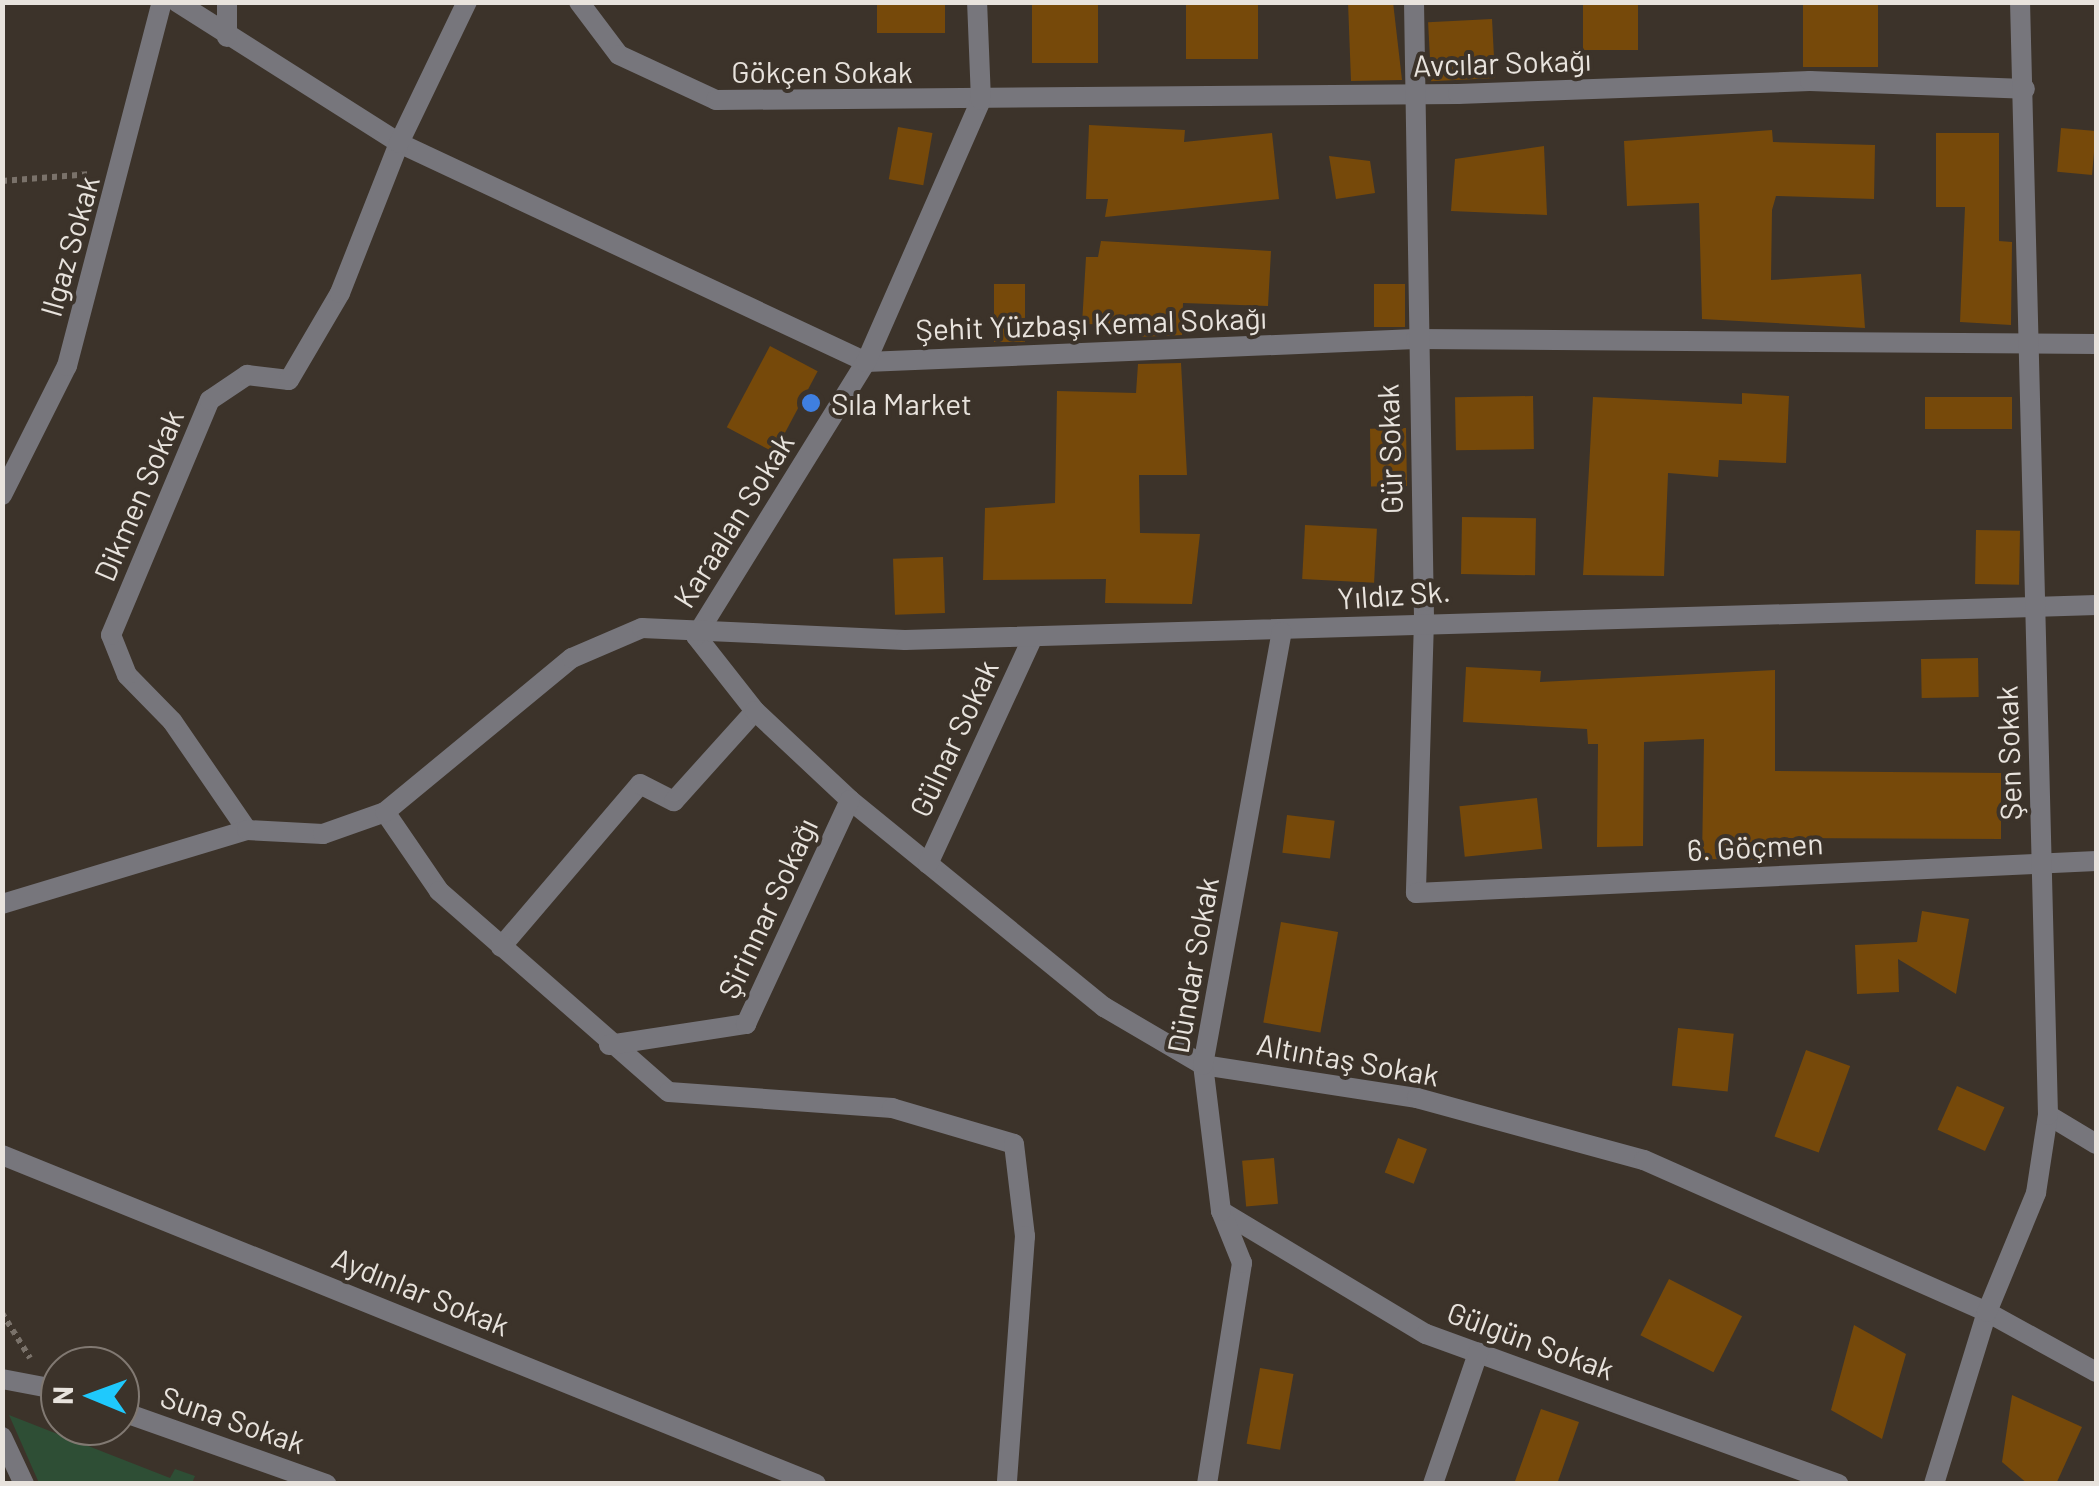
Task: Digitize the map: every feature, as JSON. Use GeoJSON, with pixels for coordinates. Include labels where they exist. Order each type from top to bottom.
{"type":"FeatureCollection","features":[{"type":"Feature","properties":{"kind":"street","name":"Ilgaz Sokak"},"geometry":{"type":"LineString","coordinates":[[2,494],[67,366],[122,172],[162,2]]}},
{"type":"Feature","properties":{"kind":"street","name":"Şehit Yüzbaşı Kemal Sokağı"},"geometry":{"type":"LineString","coordinates":[[176,2],[227,38],[399,143],[866,362],[1416,339],[2096,344]]}},
{"type":"Feature","properties":{"kind":"street"},"geometry":{"type":"LineString","coordinates":[[227,2],[227,38]]}},
{"type":"Feature","properties":{"kind":"street","name":"Dikmen Sokak"},"geometry":{"type":"LineString","coordinates":[[247,830],[172,721],[127,675],[111,635],[210,400],[247,375],[288,380],[340,293],[399,143],[466,2]]}},
{"type":"Feature","properties":{"kind":"street","name":"Gökçen Sokak"},"geometry":{"type":"LineString","coordinates":[[579,2],[620,55],[716,100],[981,100]]}},
{"type":"Feature","properties":{"kind":"street","name":"Karaalan Sokak"},"geometry":{"type":"LineString","coordinates":[[2,904],[247,830],[323,834],[385,812],[572,658],[642,628],[696,636],[866,362],[981,100],[977,2]]}},
{"type":"Feature","properties":{"kind":"street","name":"Gür Sokak"},"geometry":{"type":"LineString","coordinates":[[1414,2],[1416,339],[1424,620],[1416,893]]}},
{"type":"Feature","properties":{"kind":"street","name":"Şen Sokak"},"geometry":{"type":"LineString","coordinates":[[1934,1484],[1988,1312],[2036,1193],[2048,1115],[2025,346],[2025,89],[2020,2]]}},
{"type":"Feature","properties":{"kind":"street","name":"Avcılar Sokağı"},"geometry":{"type":"LineString","coordinates":[[981,100],[1415,95],[1810,82],[2025,89]]}},
{"type":"Feature","properties":{"kind":"street","name":"Yıldız Sk."},"geometry":{"type":"LineString","coordinates":[[696,636],[1033,637],[1282,632],[1424,620],[2096,604]]}},
{"type":"Feature","properties":{"kind":"street","name":"Dündar Sokak"},"geometry":{"type":"LineString","coordinates":[[1207,1484],[1242,1264],[1222,1211],[1203,1065],[1282,632]]}},
{"type":"Feature","properties":{"kind":"street","name":"Altıntaş Sokak"},"geometry":{"type":"LineString","coordinates":[[696,636],[755,711],[850,800],[1104,1007],[1203,1065],[1417,1098],[1644,1160],[1988,1312],[2096,1372]]}},
{"type":"Feature","properties":{"kind":"street","name":"Gülnar Sokak"},"geometry":{"type":"LineString","coordinates":[[928,864],[1033,637]]}},
{"type":"Feature","properties":{"kind":"street"},"geometry":{"type":"LineString","coordinates":[[501,947],[640,784],[674,801],[755,711]]}},
{"type":"Feature","properties":{"kind":"street","name":"Şirinnar Sokağı"},"geometry":{"type":"LineString","coordinates":[[609,1045],[746,1024],[850,800]]}},
{"type":"Feature","properties":{"kind":"street"},"geometry":{"type":"LineString","coordinates":[[385,812],[439,891],[609,1045],[669,1092],[892,1108],[1014,1144],[1025,1236],[1008,1484]]}},
{"type":"Feature","properties":{"kind":"street","name":"6. Göçmen"},"geometry":{"type":"LineString","coordinates":[[1416,893],[2096,861]]}},
{"type":"Feature","properties":{"kind":"street"},"geometry":{"type":"LineString","coordinates":[[2048,1115],[2096,1144]]}},
{"type":"Feature","properties":{"kind":"street","name":"Aydınlar Sokak"},"geometry":{"type":"LineString","coordinates":[[2,1155],[816,1484]]}},
{"type":"Feature","properties":{"kind":"street","name":"Gülgün Sokak"},"geometry":{"type":"LineString","coordinates":[[1222,1211],[1426,1334],[1839,1484]]}},
{"type":"Feature","properties":{"kind":"street"},"geometry":{"type":"LineString","coordinates":[[1433,1484],[1478,1353]]}},
{"type":"Feature","properties":{"kind":"street"},"geometry":{"type":"LineString","coordinates":[[2,1379],[40,1385]]}},
{"type":"Feature","properties":{"kind":"street","name":"Suna Sokak"},"geometry":{"type":"LineString","coordinates":[[140,1418],[326,1484]]}},
{"type":"Feature","properties":{"kind":"street"},"geometry":{"type":"LineString","coordinates":[[2,1438],[24,1484]]}},
{"type":"Feature","properties":{"kind":"path"},"geometry":{"type":"LineString","coordinates":[[2,180],[122,172]]}},
{"type":"Feature","properties":{"kind":"path"},"geometry":{"type":"LineString","coordinates":[[2,1313],[40,1368]]}},
{"type":"Feature","properties":{"kind":"green space"},"geometry":{"type":"Polygon","coordinates":[[[9,1415],[40,1427],[40,1446],[88,1446],[170,1478],[175,1469],[195,1476],[192,1483],[39,1483],[9,1415]]]}},
{"type":"Feature","properties":{"kind":"building"},"geometry":{"type":"Polygon","coordinates":[[[877,2],[945,2],[945,33],[877,33],[877,2]]]}},
{"type":"Feature","properties":{"kind":"building"},"geometry":{"type":"Polygon","coordinates":[[[1032,2],[1098,2],[1098,63],[1032,63],[1032,2]]]}},
{"type":"Feature","properties":{"kind":"building"},"geometry":{"type":"Polygon","coordinates":[[[1186,2],[1258,2],[1258,59],[1186,59],[1186,2]]]}},
{"type":"Feature","properties":{"kind":"building"},"geometry":{"type":"Polygon","coordinates":[[[1348,2],[1393,2],[1402,80],[1351,81],[1348,2]]]}},
{"type":"Feature","properties":{"kind":"building"},"geometry":{"type":"Polygon","coordinates":[[[1583,2],[1638,2],[1638,50],[1583,50],[1583,2]]]}},
{"type":"Feature","properties":{"kind":"building"},"geometry":{"type":"Polygon","coordinates":[[[1803,2],[1878,2],[1878,67],[1803,67],[1803,2]]]}},
{"type":"Feature","properties":{"kind":"building"},"geometry":{"type":"Polygon","coordinates":[[[1492,19],[1495,78],[1431,81],[1428,22],[1492,19]]]}},
{"type":"Feature","properties":{"kind":"building"},"geometry":{"type":"Polygon","coordinates":[[[1089,125],[1185,130],[1184,142],[1272,133],[1279,199],[1105,217],[1108,199],[1086,199],[1089,125]]]}},
{"type":"Feature","properties":{"kind":"building"},"geometry":{"type":"Polygon","coordinates":[[[898,127],[932,133],[923,185],[889,179],[898,127]]]}},
{"type":"Feature","properties":{"kind":"building"},"geometry":{"type":"Polygon","coordinates":[[[2061,128],[2096,131],[2092,175],[2057,172],[2061,128]]]}},
{"type":"Feature","properties":{"kind":"building"},"geometry":{"type":"Polygon","coordinates":[[[1772,130],[1773,142],[1875,145],[1874,199],[1776,196],[1772,210],[1771,280],[1861,274],[1865,328],[1702,319],[1699,203],[1627,206],[1624,141],[1772,130]]]}},
{"type":"Feature","properties":{"kind":"building"},"geometry":{"type":"Polygon","coordinates":[[[1936,133],[1999,133],[1999,241],[2012,242],[2011,325],[1960,322],[1965,207],[1936,207],[1936,133]]]}},
{"type":"Feature","properties":{"kind":"building"},"geometry":{"type":"Polygon","coordinates":[[[1544,146],[1547,215],[1451,211],[1455,159],[1544,146]]]}},
{"type":"Feature","properties":{"kind":"building"},"geometry":{"type":"Polygon","coordinates":[[[1329,156],[1370,161],[1375,193],[1336,199],[1329,156]]]}},
{"type":"Feature","properties":{"kind":"building"},"geometry":{"type":"Polygon","coordinates":[[[1101,241],[1271,251],[1268,306],[1183,303],[1182,335],[1138,337],[1138,325],[1082,324],[1086,257],[1098,257],[1101,241]]]}},
{"type":"Feature","properties":{"kind":"building"},"geometry":{"type":"Polygon","coordinates":[[[994,284],[1025,284],[1025,342],[994,342],[994,284]]]}},
{"type":"Feature","properties":{"kind":"building"},"geometry":{"type":"Polygon","coordinates":[[[1374,284],[1405,284],[1405,327],[1374,327],[1374,284]]]}},
{"type":"Feature","properties":{"kind":"building"},"geometry":{"type":"Polygon","coordinates":[[[770,346],[818,371],[774,453],[727,427],[770,346]]]}},
{"type":"Feature","properties":{"kind":"building"},"geometry":{"type":"Polygon","coordinates":[[[1181,363],[1187,475],[1139,475],[1140,533],[1200,534],[1192,604],[1105,603],[1106,579],[983,580],[985,508],[1055,503],[1057,391],[1136,393],[1138,364],[1181,363]]]}},
{"type":"Feature","properties":{"kind":"building"},"geometry":{"type":"Polygon","coordinates":[[[1742,393],[1789,396],[1786,463],[1719,460],[1718,477],[1668,473],[1664,576],[1583,575],[1593,397],[1742,404],[1742,393]]]}},
{"type":"Feature","properties":{"kind":"building"},"geometry":{"type":"Polygon","coordinates":[[[1533,396],[1534,449],[1456,450],[1455,397],[1533,396]]]}},
{"type":"Feature","properties":{"kind":"building"},"geometry":{"type":"Polygon","coordinates":[[[1925,397],[2012,397],[2012,429],[1925,429],[1925,397]]]}},
{"type":"Feature","properties":{"kind":"building"},"geometry":{"type":"Polygon","coordinates":[[[1406,428],[1407,486],[1371,487],[1370,429],[1406,428]]]}},
{"type":"Feature","properties":{"kind":"building"},"geometry":{"type":"Polygon","coordinates":[[[1462,517],[1536,518],[1535,575],[1461,574],[1462,517]]]}},
{"type":"Feature","properties":{"kind":"building"},"geometry":{"type":"Polygon","coordinates":[[[1305,525],[1377,529],[1374,583],[1302,579],[1305,525]]]}},
{"type":"Feature","properties":{"kind":"building"},"geometry":{"type":"Polygon","coordinates":[[[1976,530],[2020,531],[2019,585],[1975,584],[1976,530]]]}},
{"type":"Feature","properties":{"kind":"building"},"geometry":{"type":"Polygon","coordinates":[[[943,557],[945,613],[895,615],[893,559],[943,557]]]}},
{"type":"Feature","properties":{"kind":"building"},"geometry":{"type":"Polygon","coordinates":[[[1978,658],[1979,697],[1922,698],[1921,659],[1978,658]]]}},
{"type":"Feature","properties":{"kind":"building"},"geometry":{"type":"Polygon","coordinates":[[[1466,667],[1541,671],[1540,682],[1775,670],[1775,771],[2001,773],[2001,839],[1784,838],[1783,860],[1702,859],[1704,739],[1644,742],[1643,846],[1597,847],[1598,744],[1588,744],[1587,729],[1463,722],[1466,667]]]}},
{"type":"Feature","properties":{"kind":"building"},"geometry":{"type":"Polygon","coordinates":[[[1537,798],[1542,849],[1465,857],[1459,806],[1537,798]]]}},
{"type":"Feature","properties":{"kind":"building"},"geometry":{"type":"Polygon","coordinates":[[[1287,815],[1335,821],[1330,859],[1282,853],[1287,815]]]}},
{"type":"Feature","properties":{"kind":"building"},"geometry":{"type":"Polygon","coordinates":[[[1922,911],[1969,919],[1956,994],[1898,959],[1899,992],[1857,994],[1855,945],[1917,942],[1922,911]]]}},
{"type":"Feature","properties":{"kind":"building"},"geometry":{"type":"Polygon","coordinates":[[[1281,922],[1338,932],[1320,1033],[1263,1022],[1281,922]]]}},
{"type":"Feature","properties":{"kind":"building"},"geometry":{"type":"Polygon","coordinates":[[[1678,1028],[1734,1034],[1728,1092],[1672,1086],[1678,1028]]]}},
{"type":"Feature","properties":{"kind":"building"},"geometry":{"type":"Polygon","coordinates":[[[1806,1050],[1850,1066],[1819,1153],[1775,1136],[1806,1050]]]}},
{"type":"Feature","properties":{"kind":"building"},"geometry":{"type":"Polygon","coordinates":[[[1957,1086],[2005,1107],[1985,1151],[1937,1130],[1957,1086]]]}},
{"type":"Feature","properties":{"kind":"building"},"geometry":{"type":"Polygon","coordinates":[[[1398,1138],[1427,1149],[1414,1184],[1385,1173],[1398,1138]]]}},
{"type":"Feature","properties":{"kind":"building"},"geometry":{"type":"Polygon","coordinates":[[[1274,1158],[1278,1204],[1246,1207],[1242,1161],[1274,1158]]]}},
{"type":"Feature","properties":{"kind":"building"},"geometry":{"type":"Polygon","coordinates":[[[1669,1279],[1742,1316],[1713,1372],[1640,1335],[1669,1279]]]}},
{"type":"Feature","properties":{"kind":"building"},"geometry":{"type":"Polygon","coordinates":[[[1854,1325],[1906,1354],[1882,1439],[1831,1410],[1854,1325]]]}},
{"type":"Feature","properties":{"kind":"building"},"geometry":{"type":"Polygon","coordinates":[[[1260,1368],[1293,1374],[1280,1450],[1247,1444],[1260,1368]]]}},
{"type":"Feature","properties":{"kind":"building"},"geometry":{"type":"Polygon","coordinates":[[[2012,1395],[2082,1427],[2056,1484],[2028,1484],[2002,1462],[2012,1395]]]}},
{"type":"Feature","properties":{"kind":"building"},"geometry":{"type":"Polygon","coordinates":[[[1541,1409],[1579,1422],[1557,1484],[1514,1484],[1541,1409]]]}},
{"type":"Feature","properties":{"kind":"place","name":"Sıla Market"},"geometry":{"type":"Point","coordinates":[811,403]}}]}
